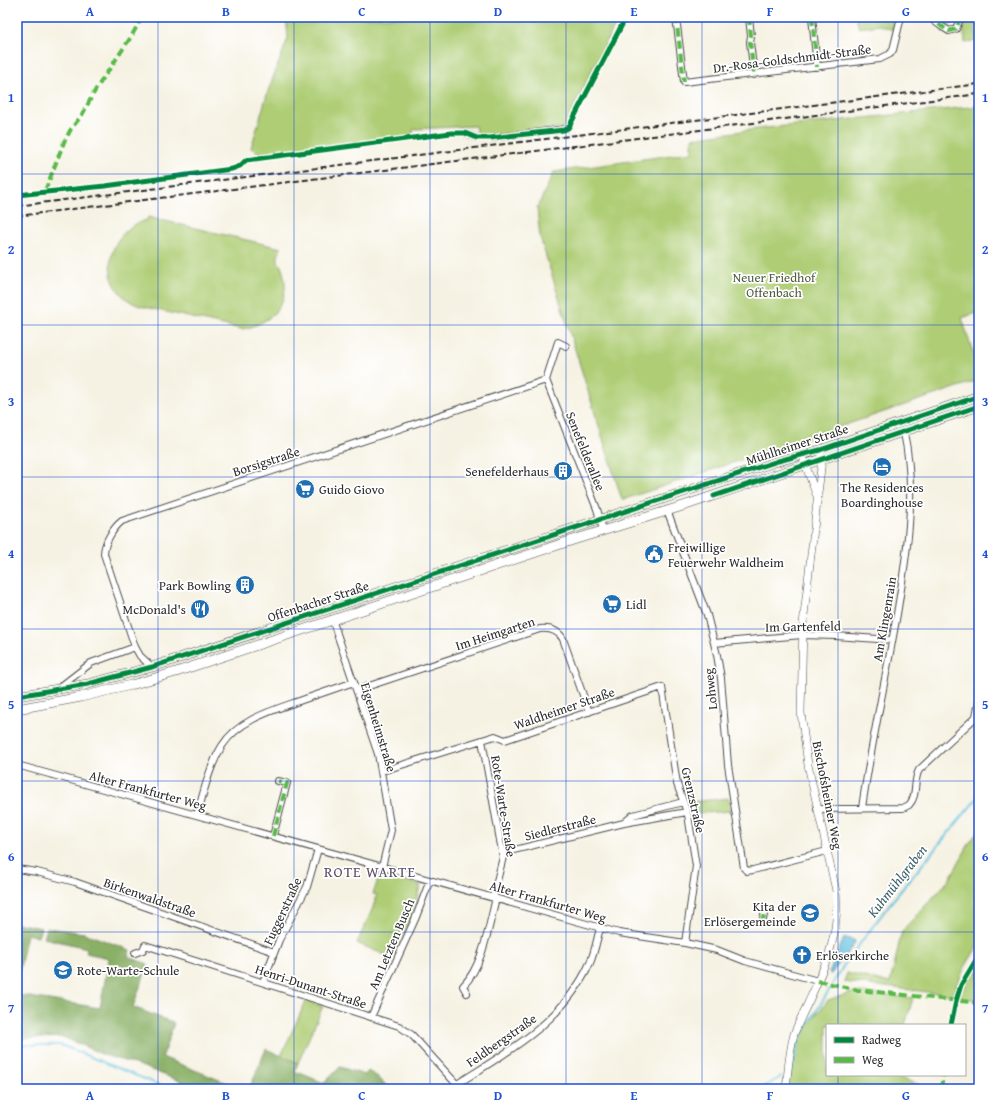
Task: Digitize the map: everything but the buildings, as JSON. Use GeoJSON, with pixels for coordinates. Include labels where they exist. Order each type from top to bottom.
{"type":"FeatureCollection","features":[{"type":"Feature","properties":{"kind":"main road","name":"Mühlheimer Straße"},"geometry":{"type":"LineString","coordinates":[[622,512],[820,450],[979,396]]}},
{"type":"Feature","properties":{"kind":"main road","name":"Mühlheimer Straße"},"geometry":{"type":"LineString","coordinates":[[628,523],[806,465],[979,406]]}},
{"type":"Feature","properties":{"kind":"main road","name":"Offenbacher Straße"},"geometry":{"type":"LineString","coordinates":[[17,696],[56,691],[110,679],[152,667],[622,512]]}},
{"type":"Feature","properties":{"kind":"main road","name":"Offenbacher Straße"},"geometry":{"type":"LineString","coordinates":[[17,709],[81,697],[131,685],[628,523]]}},
{"type":"Feature","properties":{"kind":"street","name":"Dr.-Rosa-Goldschmidt-Straße"},"geometry":{"type":"LineString","coordinates":[[676,17],[684,82],[754,75],[880,59],[890,54],[895,44],[901,17]]}},
{"type":"Feature","properties":{"kind":"street"},"geometry":{"type":"LineString","coordinates":[[749,17],[754,75]]}},
{"type":"Feature","properties":{"kind":"street"},"geometry":{"type":"LineString","coordinates":[[812,17],[817,67]]}},
{"type":"Feature","properties":{"kind":"street"},"geometry":{"type":"LineString","coordinates":[[928,17],[949,30],[956,28],[959,21],[957,17]]}},
{"type":"Feature","properties":{"kind":"street"},"geometry":{"type":"LineString","coordinates":[[465,133],[477,138],[490,138],[566,129]]}},
{"type":"Feature","properties":{"kind":"street"},"geometry":{"type":"LineString","coordinates":[[546,380],[558,342],[566,346]]}},
{"type":"Feature","properties":{"kind":"street","name":"Senefelderallee"},"geometry":{"type":"LineString","coordinates":[[546,380],[603,530]]}},
{"type":"Feature","properties":{"kind":"street","name":"Borsigstraße"},"geometry":{"type":"LineString","coordinates":[[152,667],[140,656],[135,647],[104,554],[105,546],[108,540],[118,524],[122,521],[546,380]]}},
{"type":"Feature","properties":{"kind":"street","name":"Am Klingenrain"},"geometry":{"type":"LineString","coordinates":[[862,808],[869,757],[892,640],[904,566],[910,503],[910,477],[904,432]]}},
{"type":"Feature","properties":{"kind":"street","name":"Bischofsheimer Weg"},"geometry":{"type":"LineString","coordinates":[[786,1089],[789,1059],[794,1034],[818,981],[832,944],[837,911],[836,892],[804,743],[801,713],[802,635],[812,558],[817,496],[822,459],[820,450]]}},
{"type":"Feature","properties":{"kind":"street","name":"Bischofsheimer Weg"},"geometry":{"type":"LineString","coordinates":[[802,455],[817,496]]}},
{"type":"Feature","properties":{"kind":"street","name":"Lohweg"},"geometry":{"type":"LineString","coordinates":[[667,510],[707,615],[714,643],[721,678],[728,765],[743,865],[746,871],[753,870],[826,851]]}},
{"type":"Feature","properties":{"kind":"street","name":"Eigenheimstraße"},"geometry":{"type":"LineString","coordinates":[[332,619],[378,754],[382,772],[391,830],[382,866]]}},
{"type":"Feature","properties":{"kind":"street","name":"Im Heimgarten"},"geometry":{"type":"LineString","coordinates":[[357,690],[540,629],[548,629],[558,632],[563,639],[589,712]]}},
{"type":"Feature","properties":{"kind":"street","name":"Im Gartenfeld"},"geometry":{"type":"LineString","coordinates":[[714,643],[802,635],[892,640]]}},
{"type":"Feature","properties":{"kind":"street"},"geometry":{"type":"LineString","coordinates":[[56,691],[91,663],[135,647]]}},
{"type":"Feature","properties":{"kind":"street"},"geometry":{"type":"LineString","coordinates":[[197,815],[210,773],[218,755],[225,742],[236,731],[251,720],[269,712],[354,682]]}},
{"type":"Feature","properties":{"kind":"street","name":"Waldheimer Straße"},"geometry":{"type":"LineString","coordinates":[[382,772],[495,736],[505,740],[662,687]]}},
{"type":"Feature","properties":{"kind":"street","name":"Grenzstraße"},"geometry":{"type":"LineString","coordinates":[[662,687],[677,784],[687,812],[696,866],[685,943]]}},
{"type":"Feature","properties":{"kind":"street"},"geometry":{"type":"LineString","coordinates":[[817,809],[903,808],[909,806],[914,798],[917,774],[919,770],[978,715],[979,702]]}},
{"type":"Feature","properties":{"kind":"street","name":"Rote-Warte-Straße"},"geometry":{"type":"LineString","coordinates":[[467,993],[462,986],[471,974],[478,960],[495,898],[503,861],[482,740]]}},
{"type":"Feature","properties":{"kind":"street","name":"Alter Frankfurter Weg"},"geometry":{"type":"LineString","coordinates":[[17,765],[600,928],[629,935],[685,943],[720,951],[745,961],[818,981]]}},
{"type":"Feature","properties":{"kind":"street"},"geometry":{"type":"LineString","coordinates":[[273,836],[287,783],[278,781]]}},
{"type":"Feature","properties":{"kind":"street","name":"Siedlerstraße"},"geometry":{"type":"LineString","coordinates":[[624,823],[633,815],[683,802]]}},
{"type":"Feature","properties":{"kind":"street","name":"Siedlerstraße"},"geometry":{"type":"LineString","coordinates":[[502,853],[624,823],[687,812]]}},
{"type":"Feature","properties":{"kind":"street","name":"Fuggerstraße"},"geometry":{"type":"LineString","coordinates":[[263,982],[274,952],[304,892],[318,849]]}},
{"type":"Feature","properties":{"kind":"street","name":"Birkenwaldstraße"},"geometry":{"type":"LineString","coordinates":[[17,869],[37,872],[75,882],[274,952]]}},
{"type":"Feature","properties":{"kind":"street","name":"Am Letzten Busch"},"geometry":{"type":"LineString","coordinates":[[371,1017],[416,917],[430,880]]}},
{"type":"Feature","properties":{"kind":"street"},"geometry":{"type":"LineString","coordinates":[[762,923],[765,911]]}},
{"type":"Feature","properties":{"kind":"street","name":"Feldbergstraße"},"geometry":{"type":"LineString","coordinates":[[457,1084],[522,1042],[555,1014],[584,975],[592,958],[600,928]]}},
{"type":"Feature","properties":{"kind":"street","name":"Henri-Dunant-Straße"},"geometry":{"type":"LineString","coordinates":[[135,953],[143,950],[145,945],[399,1026],[407,1031],[461,1089]]}},
{"type":"Feature","properties":{"kind":"green space"},"geometry":{"type":"Polygon","coordinates":[[[286,17],[619,17],[563,128],[481,137],[476,131],[475,126],[414,129],[412,136],[261,154],[251,148],[268,91],[288,38],[286,17]]]}},
{"type":"Feature","properties":{"kind":"green space"},"geometry":{"type":"Polygon","coordinates":[[[856,17],[894,17],[893,30],[879,25],[859,28],[856,17]]]}},
{"type":"Feature","properties":{"kind":"green space"},"geometry":{"type":"Polygon","coordinates":[[[935,17],[950,17],[953,22],[948,26],[935,17]]]}},
{"type":"Feature","properties":{"kind":"green space"},"geometry":{"type":"Polygon","coordinates":[[[975,23],[977,41],[965,43],[963,25],[975,23]]]}},
{"type":"Feature","properties":{"kind":"green space","name":"Neuer Friedhof Offenbach"},"geometry":{"type":"Polygon","coordinates":[[[979,106],[979,312],[962,318],[979,371],[979,380],[622,500],[540,237],[537,208],[554,172],[692,152],[692,138],[757,129],[979,106]]]}},
{"type":"Feature","properties":{"kind":"green space"},"geometry":{"type":"Polygon","coordinates":[[[148,217],[281,248],[278,256],[278,262],[283,272],[285,284],[282,302],[278,309],[258,324],[241,329],[140,306],[126,298],[116,288],[111,275],[110,262],[114,248],[121,236],[132,226],[147,220],[148,217]]]}},
{"type":"Feature","properties":{"kind":"green space"},"geometry":{"type":"Polygon","coordinates":[[[729,798],[730,811],[692,814],[691,802],[729,798]]]}},
{"type":"Feature","properties":{"kind":"green space"},"geometry":{"type":"Polygon","coordinates":[[[979,830],[979,944],[965,967],[952,995],[844,982],[847,973],[890,983],[902,931],[949,880],[970,842],[979,830]]]}},
{"type":"Feature","properties":{"kind":"green space"},"geometry":{"type":"Polygon","coordinates":[[[380,874],[421,885],[410,920],[392,958],[357,943],[377,895],[373,894],[380,874]]]}},
{"type":"Feature","properties":{"kind":"green space"},"geometry":{"type":"Polygon","coordinates":[[[17,923],[41,928],[38,937],[27,934],[17,982],[17,923]]]}},
{"type":"Feature","properties":{"kind":"green space"},"geometry":{"type":"Polygon","coordinates":[[[47,928],[84,933],[130,950],[128,957],[148,964],[133,1007],[174,1023],[162,1057],[242,1089],[200,1089],[141,1066],[104,1055],[63,1037],[17,1039],[17,995],[100,1008],[109,958],[86,953],[87,948],[44,938],[47,928]]]}},
{"type":"Feature","properties":{"kind":"green space"},"geometry":{"type":"Polygon","coordinates":[[[979,960],[979,1000],[960,998],[959,996],[979,960]]]}},
{"type":"Feature","properties":{"kind":"green space"},"geometry":{"type":"Polygon","coordinates":[[[854,992],[913,998],[905,1024],[826,1024],[826,1076],[895,1076],[931,1089],[788,1089],[794,1042],[828,1000],[854,992]]]}},
{"type":"Feature","properties":{"kind":"green space"},"geometry":{"type":"Polygon","coordinates":[[[306,1001],[323,1006],[298,1063],[281,1056],[306,1001]]]}},
{"type":"Feature","properties":{"kind":"green space"},"geometry":{"type":"Polygon","coordinates":[[[266,1049],[298,1063],[295,1071],[324,1083],[340,1067],[365,1075],[368,1071],[378,1077],[390,1089],[249,1089],[266,1049]]]}},
{"type":"Feature","properties":{"kind":"water"},"geometry":{"type":"Polygon","coordinates":[[[844,938],[854,940],[855,943],[831,974],[829,973],[844,938]]]}},
{"type":"Feature","properties":{"kind":"waterway","name":"Kuhmühlgraben"},"geometry":{"type":"LineString","coordinates":[[792,1070],[800,1039],[844,965],[889,905],[979,796]]}},
{"type":"Feature","properties":{"kind":"waterway","name":"Kuhmühlgraben"},"geometry":{"type":"LineString","coordinates":[[17,1045],[61,1045],[169,1089]]}},
{"type":"Feature","properties":{"kind":"waterway","name":"Kuhmühlgraben"},"geometry":{"type":"LineString","coordinates":[[760,1089],[781,1077]]}},
{"type":"Feature","properties":{"kind":"railway"},"geometry":{"type":"LineString","coordinates":[[17,206],[979,84]]}},
{"type":"Feature","properties":{"kind":"railway"},"geometry":{"type":"LineString","coordinates":[[17,216],[979,94]]}},
{"type":"Feature","properties":{"kind":"marked path"},"geometry":{"type":"LineString","coordinates":[[45,191],[64,142],[71,129],[82,115],[96,89],[131,37],[142,17]]}},
{"type":"Feature","properties":{"kind":"marked path"},"geometry":{"type":"LineString","coordinates":[[676,17],[684,82]]}},
{"type":"Feature","properties":{"kind":"marked path"},"geometry":{"type":"LineString","coordinates":[[749,17],[754,75]]}},
{"type":"Feature","properties":{"kind":"marked path"},"geometry":{"type":"LineString","coordinates":[[812,17],[817,67]]}},
{"type":"Feature","properties":{"kind":"marked path"},"geometry":{"type":"LineString","coordinates":[[929,17],[949,31],[956,29],[959,21],[957,17]]}},
{"type":"Feature","properties":{"kind":"marked path"},"geometry":{"type":"LineString","coordinates":[[273,836],[287,783],[278,781]]}},
{"type":"Feature","properties":{"kind":"marked path"},"geometry":{"type":"LineString","coordinates":[[762,923],[765,911]]}},
{"type":"Feature","properties":{"kind":"marked path"},"geometry":{"type":"LineString","coordinates":[[818,981],[858,990],[979,1003]]}},
{"type":"Feature","properties":{"kind":"marked path"},"geometry":{"type":"LineString","coordinates":[[941,1089],[943,1076]]}},
{"type":"Feature","properties":{"kind":"cycle path"},"geometry":{"type":"LineString","coordinates":[[17,195],[105,186],[232,169],[240,166],[246,160],[451,133],[465,133],[477,138],[490,138],[564,130],[570,125],[626,17]]}},
{"type":"Feature","properties":{"kind":"cycle path"},"geometry":{"type":"LineString","coordinates":[[17,696],[88,684],[152,667],[778,461],[820,450],[979,396]]}},
{"type":"Feature","properties":{"kind":"cycle path"},"geometry":{"type":"LineString","coordinates":[[714,496],[979,406]]}},
{"type":"Feature","properties":{"kind":"cycle path"},"geometry":{"type":"LineString","coordinates":[[951,1024],[961,985],[979,955]]}},
{"type":"Feature","properties":{"kind":"place","name":"The Residences Boardinghouse"},"geometry":{"type":"Point","coordinates":[882,467]}},
{"type":"Feature","properties":{"kind":"place","name":"Senefelderhaus"},"geometry":{"type":"Point","coordinates":[563,471]}},
{"type":"Feature","properties":{"kind":"place","name":"Guido Giovo"},"geometry":{"type":"Point","coordinates":[305,489]}},
{"type":"Feature","properties":{"kind":"place","name":"Freiwillige Feuerwehr Waldheim"},"geometry":{"type":"Point","coordinates":[654,554]}},
{"type":"Feature","properties":{"kind":"place","name":"Park Bowling"},"geometry":{"type":"Point","coordinates":[245,585]}},
{"type":"Feature","properties":{"kind":"place","name":"Lidl"},"geometry":{"type":"Point","coordinates":[612,604]}},
{"type":"Feature","properties":{"kind":"place","name":"McDonald's"},"geometry":{"type":"Point","coordinates":[200,609]}},
{"type":"Feature","properties":{"kind":"place","name":"Kita der Erlösergemeinde"},"geometry":{"type":"Point","coordinates":[810,913]}},
{"type":"Feature","properties":{"kind":"place","name":"Erlöserkirche"},"geometry":{"type":"Point","coordinates":[802,955]}},
{"type":"Feature","properties":{"kind":"place","name":"Rote-Warte-Schule"},"geometry":{"type":"Point","coordinates":[63,970]}},
{"type":"Feature","properties":{"kind":"district","name":"ROTE WARTE"},"geometry":{"type":"Point","coordinates":[370,872]}}]}
